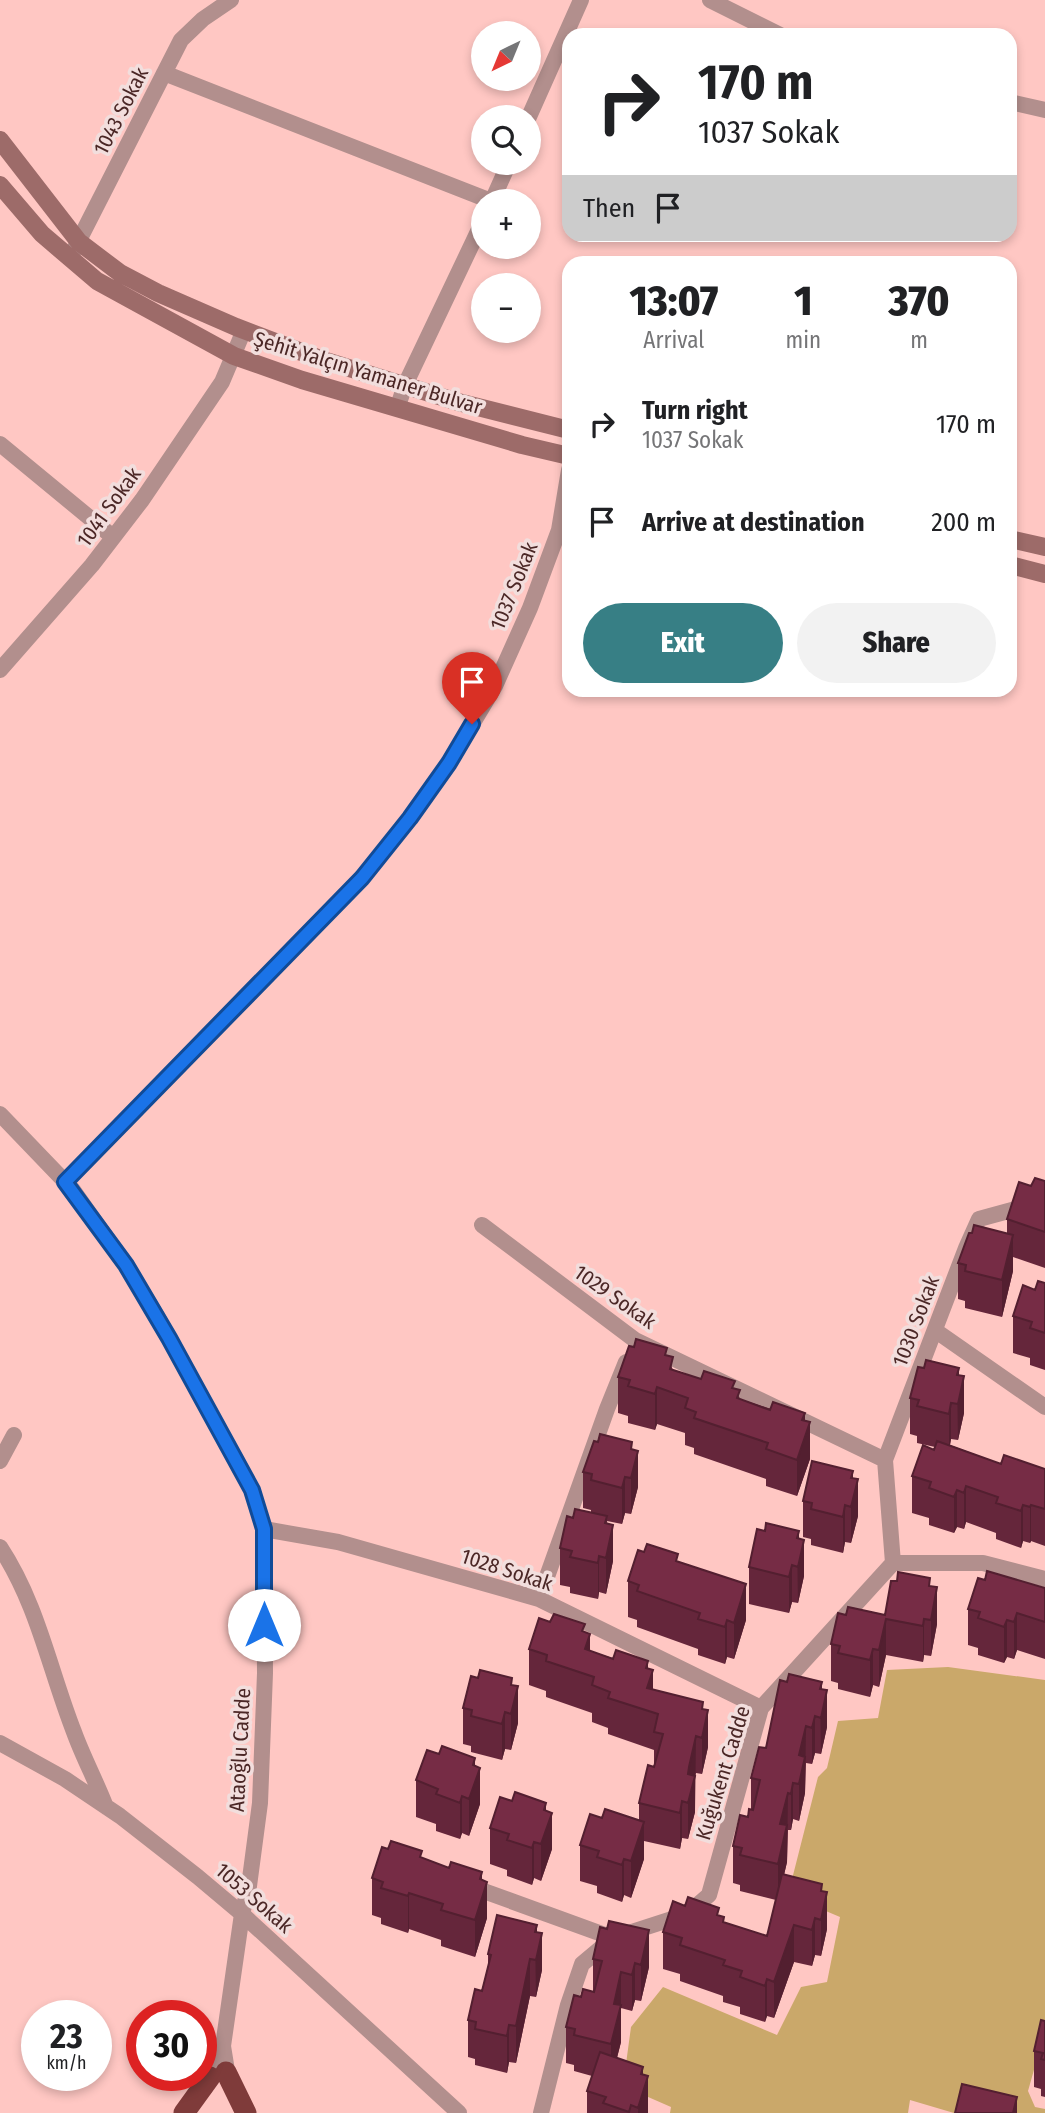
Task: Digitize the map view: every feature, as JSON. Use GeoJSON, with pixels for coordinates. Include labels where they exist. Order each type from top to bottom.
{"type":"FeatureCollection","features":[{"type":"Feature","properties":{"kind":"highway"},"geometry":{"type":"LineString","coordinates":[[184,2113],[218,2074],[246,2113]]}},
{"type":"Feature","properties":{"kind":"street","name":"1043 Sokak"},"geometry":{"type":"LineString","coordinates":[[70,259],[181,40],[202,19],[231,0]]}},
{"type":"Feature","properties":{"kind":"street"},"geometry":{"type":"LineString","coordinates":[[569,28],[581,0]]}},
{"type":"Feature","properties":{"kind":"street"},"geometry":{"type":"LineString","coordinates":[[710,0],[766,28]]}},
{"type":"Feature","properties":{"kind":"street"},"geometry":{"type":"LineString","coordinates":[[534,105],[562,43]]}},
{"type":"Feature","properties":{"kind":"street"},"geometry":{"type":"LineString","coordinates":[[164,73],[471,193]]}},
{"type":"Feature","properties":{"kind":"street"},"geometry":{"type":"LineString","coordinates":[[1017,104],[1045,110]]}},
{"type":"Feature","properties":{"kind":"street"},"geometry":{"type":"LineString","coordinates":[[0,140],[79,242],[120,273],[158,293],[320,359],[458,402],[562,428]]}},
{"type":"Feature","properties":{"kind":"street","name":"Şehit Yalçın Yamaner Bulvar"},"geometry":{"type":"LineString","coordinates":[[0,185],[42,234],[97,281],[234,356],[302,380],[562,454]]}},
{"type":"Feature","properties":{"kind":"street"},"geometry":{"type":"LineString","coordinates":[[398,406],[405,385],[471,246]]}},
{"type":"Feature","properties":{"kind":"street","name":"1041 Sokak"},"geometry":{"type":"LineString","coordinates":[[0,670],[142,499],[222,382],[244,330]]}},
{"type":"Feature","properties":{"kind":"street"},"geometry":{"type":"LineString","coordinates":[[0,444],[113,537]]}},
{"type":"Feature","properties":{"kind":"street","name":"1037 Sokak"},"geometry":{"type":"LineString","coordinates":[[65,1182],[362,878],[410,818],[449,763],[495,686],[530,608],[559,530],[562,512]]}},
{"type":"Feature","properties":{"kind":"street"},"geometry":{"type":"LineString","coordinates":[[1017,541],[1045,547]]}},
{"type":"Feature","properties":{"kind":"street"},"geometry":{"type":"LineString","coordinates":[[1017,567],[1045,574]]}},
{"type":"Feature","properties":{"kind":"street","name":"Ataoğlu Cadde"},"geometry":{"type":"LineString","coordinates":[[0,1114],[65,1182],[126,1265],[252,1490],[264,1529],[265,1673],[260,1803],[218,2074],[194,2113]]}},
{"type":"Feature","properties":{"kind":"street","name":"1030 Sokak"},"geometry":{"type":"LineString","coordinates":[[893,1563],[885,1460],[979,1219],[1045,1201]]}},
{"type":"Feature","properties":{"kind":"street","name":"1029 Sokak"},"geometry":{"type":"LineString","coordinates":[[482,1225],[635,1340],[885,1460]]}},
{"type":"Feature","properties":{"kind":"street"},"geometry":{"type":"LineString","coordinates":[[936,1331],[1045,1408]]}},
{"type":"Feature","properties":{"kind":"street"},"geometry":{"type":"LineString","coordinates":[[539,1599],[607,1409],[635,1340]]}},
{"type":"Feature","properties":{"kind":"street"},"geometry":{"type":"LineString","coordinates":[[0,1461],[14,1435]]}},
{"type":"Feature","properties":{"kind":"street","name":"1028 Sokak"},"geometry":{"type":"LineString","coordinates":[[264,1529],[338,1542],[539,1599],[761,1708]]}},
{"type":"Feature","properties":{"kind":"street"},"geometry":{"type":"LineString","coordinates":[[0,1547],[29,1598],[74,1732],[106,1807]]}},
{"type":"Feature","properties":{"kind":"street"},"geometry":{"type":"LineString","coordinates":[[893,1563],[982,1563],[1045,1579]]}},
{"type":"Feature","properties":{"kind":"street","name":"Kuğukent Cadde"},"geometry":{"type":"LineString","coordinates":[[541,2113],[568,2005],[582,1964],[613,1938],[693,1916],[709,1895],[761,1708],[893,1563]]}},
{"type":"Feature","properties":{"kind":"street","name":"1053 Sokak"},"geometry":{"type":"LineString","coordinates":[[0,1744],[65,1779],[106,1807],[242,1914],[459,2113]]}},
{"type":"Feature","properties":{"kind":"street"},"geometry":{"type":"LineString","coordinates":[[448,1878],[613,1938]]}},
{"type":"Feature","properties":{"kind":"street"},"geometry":{"type":"LineString","coordinates":[[218,2074],[236,2113]]}},
{"type":"Feature","properties":{"kind":"shaded area"},"geometry":{"type":"Polygon","coordinates":[[[948,1667],[1045,1680],[1045,2031],[1028,2091],[1035,2107],[1045,2109],[1045,2113],[1008,2113],[967,2099],[954,2113],[910,2100],[908,2113],[670,2113],[671,2107],[623,2086],[631,2027],[663,1987],[777,2035],[801,1987],[827,1982],[840,1917],[788,1895],[818,1777],[827,1768],[838,1721],[878,1718],[887,1670],[948,1667]]]}},
{"type":"Feature","properties":{"kind":"building"},"geometry":{"type":"Polygon","coordinates":[[[1035,1178],[1045,1181],[1045,1232],[1007,1219],[1019,1182],[1031,1186],[1035,1178]]]}},
{"type":"Feature","properties":{"kind":"building"},"geometry":{"type":"Polygon","coordinates":[[[974,1225],[1013,1235],[1002,1280],[965,1271],[966,1265],[958,1263],[974,1225]]]}},
{"type":"Feature","properties":{"kind":"building"},"geometry":{"type":"Polygon","coordinates":[[[1038,1281],[1045,1283],[1045,1333],[1030,1328],[1032,1322],[1013,1316],[1023,1285],[1035,1290],[1038,1281]]]}},
{"type":"Feature","properties":{"kind":"building"},"geometry":{"type":"Polygon","coordinates":[[[636,1339],[667,1348],[665,1355],[673,1357],[670,1369],[701,1379],[704,1371],[735,1381],[732,1388],[740,1390],[737,1398],[770,1410],[773,1402],[805,1413],[802,1420],[810,1422],[797,1460],[766,1449],[768,1443],[694,1418],[696,1412],[685,1408],[688,1398],[657,1387],[655,1394],[628,1386],[630,1380],[618,1377],[629,1346],[634,1347],[636,1339]]]}},
{"type":"Feature","properties":{"kind":"building"},"geometry":{"type":"Polygon","coordinates":[[[926,1360],[959,1368],[957,1375],[964,1376],[958,1404],[951,1403],[949,1414],[917,1406],[919,1400],[910,1398],[918,1367],[924,1368],[926,1360]]]}},
{"type":"Feature","properties":{"kind":"building"},"geometry":{"type":"Polygon","coordinates":[[[600,1434],[632,1442],[631,1449],[638,1451],[631,1478],[625,1477],[622,1488],[591,1480],[592,1474],[583,1472],[594,1441],[598,1442],[600,1434]]]}},
{"type":"Feature","properties":{"kind":"building"},"geometry":{"type":"Polygon","coordinates":[[[937,1441],[1001,1464],[1004,1455],[1045,1469],[1045,1509],[1023,1505],[1021,1511],[996,1503],[998,1497],[966,1486],[964,1493],[957,1490],[954,1497],[929,1488],[931,1482],[912,1476],[923,1445],[934,1450],[937,1441]]]}},
{"type":"Feature","properties":{"kind":"building"},"geometry":{"type":"Polygon","coordinates":[[[812,1461],[853,1471],[851,1478],[858,1479],[851,1507],[845,1505],[843,1517],[811,1509],[812,1503],[803,1501],[812,1461]]]}},
{"type":"Feature","properties":{"kind":"building"},"geometry":{"type":"Polygon","coordinates":[[[575,1509],[607,1516],[605,1523],[613,1525],[606,1558],[599,1556],[598,1563],[570,1557],[572,1551],[560,1548],[567,1516],[573,1518],[575,1509]]]}},
{"type":"Feature","properties":{"kind":"building"},"geometry":{"type":"Polygon","coordinates":[[[766,1523],[799,1531],[797,1538],[804,1540],[798,1567],[792,1565],[789,1577],[749,1567],[757,1529],[765,1531],[766,1523]]]}},
{"type":"Feature","properties":{"kind":"building"},"geometry":{"type":"Polygon","coordinates":[[[647,1544],[678,1554],[676,1561],[746,1584],[734,1623],[727,1620],[725,1627],[698,1619],[700,1613],[637,1591],[639,1585],[628,1581],[638,1550],[644,1552],[647,1544]]]}},
{"type":"Feature","properties":{"kind":"building"},"geometry":{"type":"Polygon","coordinates":[[[987,1571],[1045,1588],[1045,1622],[1017,1613],[1014,1622],[1007,1620],[1004,1627],[978,1618],[980,1612],[968,1609],[978,1578],[985,1580],[987,1571]]]}},
{"type":"Feature","properties":{"kind":"building"},"geometry":{"type":"Polygon","coordinates":[[[898,1572],[930,1578],[929,1586],[937,1587],[931,1620],[924,1619],[923,1626],[886,1619],[879,1650],[873,1649],[870,1660],[838,1653],[840,1646],[831,1644],[838,1613],[846,1615],[848,1607],[885,1615],[891,1581],[897,1581],[898,1572]]]}},
{"type":"Feature","properties":{"kind":"building"},"geometry":{"type":"Polygon","coordinates":[[[554,1614],[585,1624],[582,1631],[590,1634],[585,1649],[613,1659],[616,1650],[648,1661],[646,1668],[653,1670],[647,1688],[703,1702],[702,1709],[708,1710],[702,1738],[696,1736],[688,1774],[695,1776],[688,1803],[682,1801],[680,1813],[639,1803],[648,1765],[654,1767],[663,1734],[654,1732],[658,1714],[608,1698],[610,1692],[592,1685],[594,1677],[546,1661],[547,1655],[529,1649],[539,1618],[550,1622],[554,1614]]]}},
{"type":"Feature","properties":{"kind":"building"},"geometry":{"type":"Polygon","coordinates":[[[480,1670],[512,1678],[511,1685],[518,1686],[511,1714],[505,1712],[502,1724],[471,1716],[472,1710],[463,1708],[471,1676],[478,1678],[480,1670]]]}},
{"type":"Feature","properties":{"kind":"building"},"geometry":{"type":"Polygon","coordinates":[[[789,1674],[822,1682],[820,1689],[827,1690],[821,1718],[815,1716],[812,1728],[806,1726],[799,1755],[805,1757],[799,1784],[793,1783],[791,1794],[788,1793],[780,1824],[787,1825],[778,1864],[740,1855],[742,1848],[733,1846],[740,1815],[748,1817],[749,1809],[753,1810],[760,1780],[751,1778],[759,1747],[766,1748],[780,1680],[787,1682],[789,1674]]]}},
{"type":"Feature","properties":{"kind":"building"},"geometry":{"type":"Polygon","coordinates":[[[442,1746],[475,1758],[473,1765],[480,1768],[469,1799],[462,1796],[460,1803],[436,1794],[438,1789],[416,1780],[427,1750],[439,1754],[442,1746]]]}},
{"type":"Feature","properties":{"kind":"building"},"geometry":{"type":"Polygon","coordinates":[[[515,1792],[546,1803],[544,1810],[552,1813],[541,1844],[534,1842],[532,1848],[507,1840],[509,1834],[490,1828],[500,1797],[512,1801],[515,1792]]]}},
{"type":"Feature","properties":{"kind":"building"},"geometry":{"type":"Polygon","coordinates":[[[605,1809],[644,1822],[631,1861],[624,1859],[622,1865],[597,1857],[599,1851],[580,1845],[590,1814],[602,1818],[605,1809]]]}},
{"type":"Feature","properties":{"kind":"building"},"geometry":{"type":"Polygon","coordinates":[[[391,1841],[422,1851],[420,1857],[449,1868],[451,1862],[482,1872],[480,1879],[487,1882],[475,1920],[441,1910],[443,1904],[409,1893],[408,1896],[381,1888],[383,1882],[372,1878],[382,1847],[388,1849],[391,1841]]]}},
{"type":"Feature","properties":{"kind":"building"},"geometry":{"type":"Polygon","coordinates":[[[782,1874],[822,1884],[821,1891],[827,1892],[821,1920],[815,1918],[812,1930],[794,1925],[774,1982],[767,1979],[765,1986],[740,1977],[742,1971],[723,1965],[725,1960],[680,1945],[682,1938],[663,1932],[673,1901],[685,1906],[688,1897],[719,1908],[717,1915],[724,1917],[723,1922],[767,1936],[782,1874]]]}},
{"type":"Feature","properties":{"kind":"building"},"geometry":{"type":"Polygon","coordinates":[[[497,1915],[537,1925],[535,1932],[542,1933],[536,1960],[530,1959],[516,2026],[509,2025],[507,2036],[475,2029],[476,2022],[468,2020],[475,1989],[482,1991],[497,1915]]]}},
{"type":"Feature","properties":{"kind":"building"},"geometry":{"type":"Polygon","coordinates":[[[609,1921],[649,1930],[641,1965],[635,1963],[632,1975],[621,1972],[614,2004],[621,2005],[611,2044],[574,2035],[575,2029],[566,2027],[574,1995],[581,1997],[583,1989],[594,1992],[602,1961],[593,1959],[600,1927],[607,1929],[609,1921]]]}},
{"type":"Feature","properties":{"kind":"building"},"geometry":{"type":"Polygon","coordinates":[[[1041,2020],[1045,2021],[1045,2060],[1041,2059],[1043,2053],[1034,2051],[1041,2020]]]}},
{"type":"Feature","properties":{"kind":"building"},"geometry":{"type":"Polygon","coordinates":[[[600,2052],[643,2067],[641,2074],[648,2076],[638,2108],[631,2105],[629,2112],[603,2103],[606,2097],[587,2091],[600,2052]]]}},
{"type":"Feature","properties":{"kind":"building"},"geometry":{"type":"Polygon","coordinates":[[[962,2084],[1017,2097],[1013,2113],[955,2113],[962,2084]]]}},
{"type":"Feature","properties":{"kind":"route"},"geometry":{"type":"LineString","coordinates":[[264,1625],[264,1529],[252,1490],[126,1265],[65,1182],[362,878],[410,818],[449,763],[472,724]]}}]}
